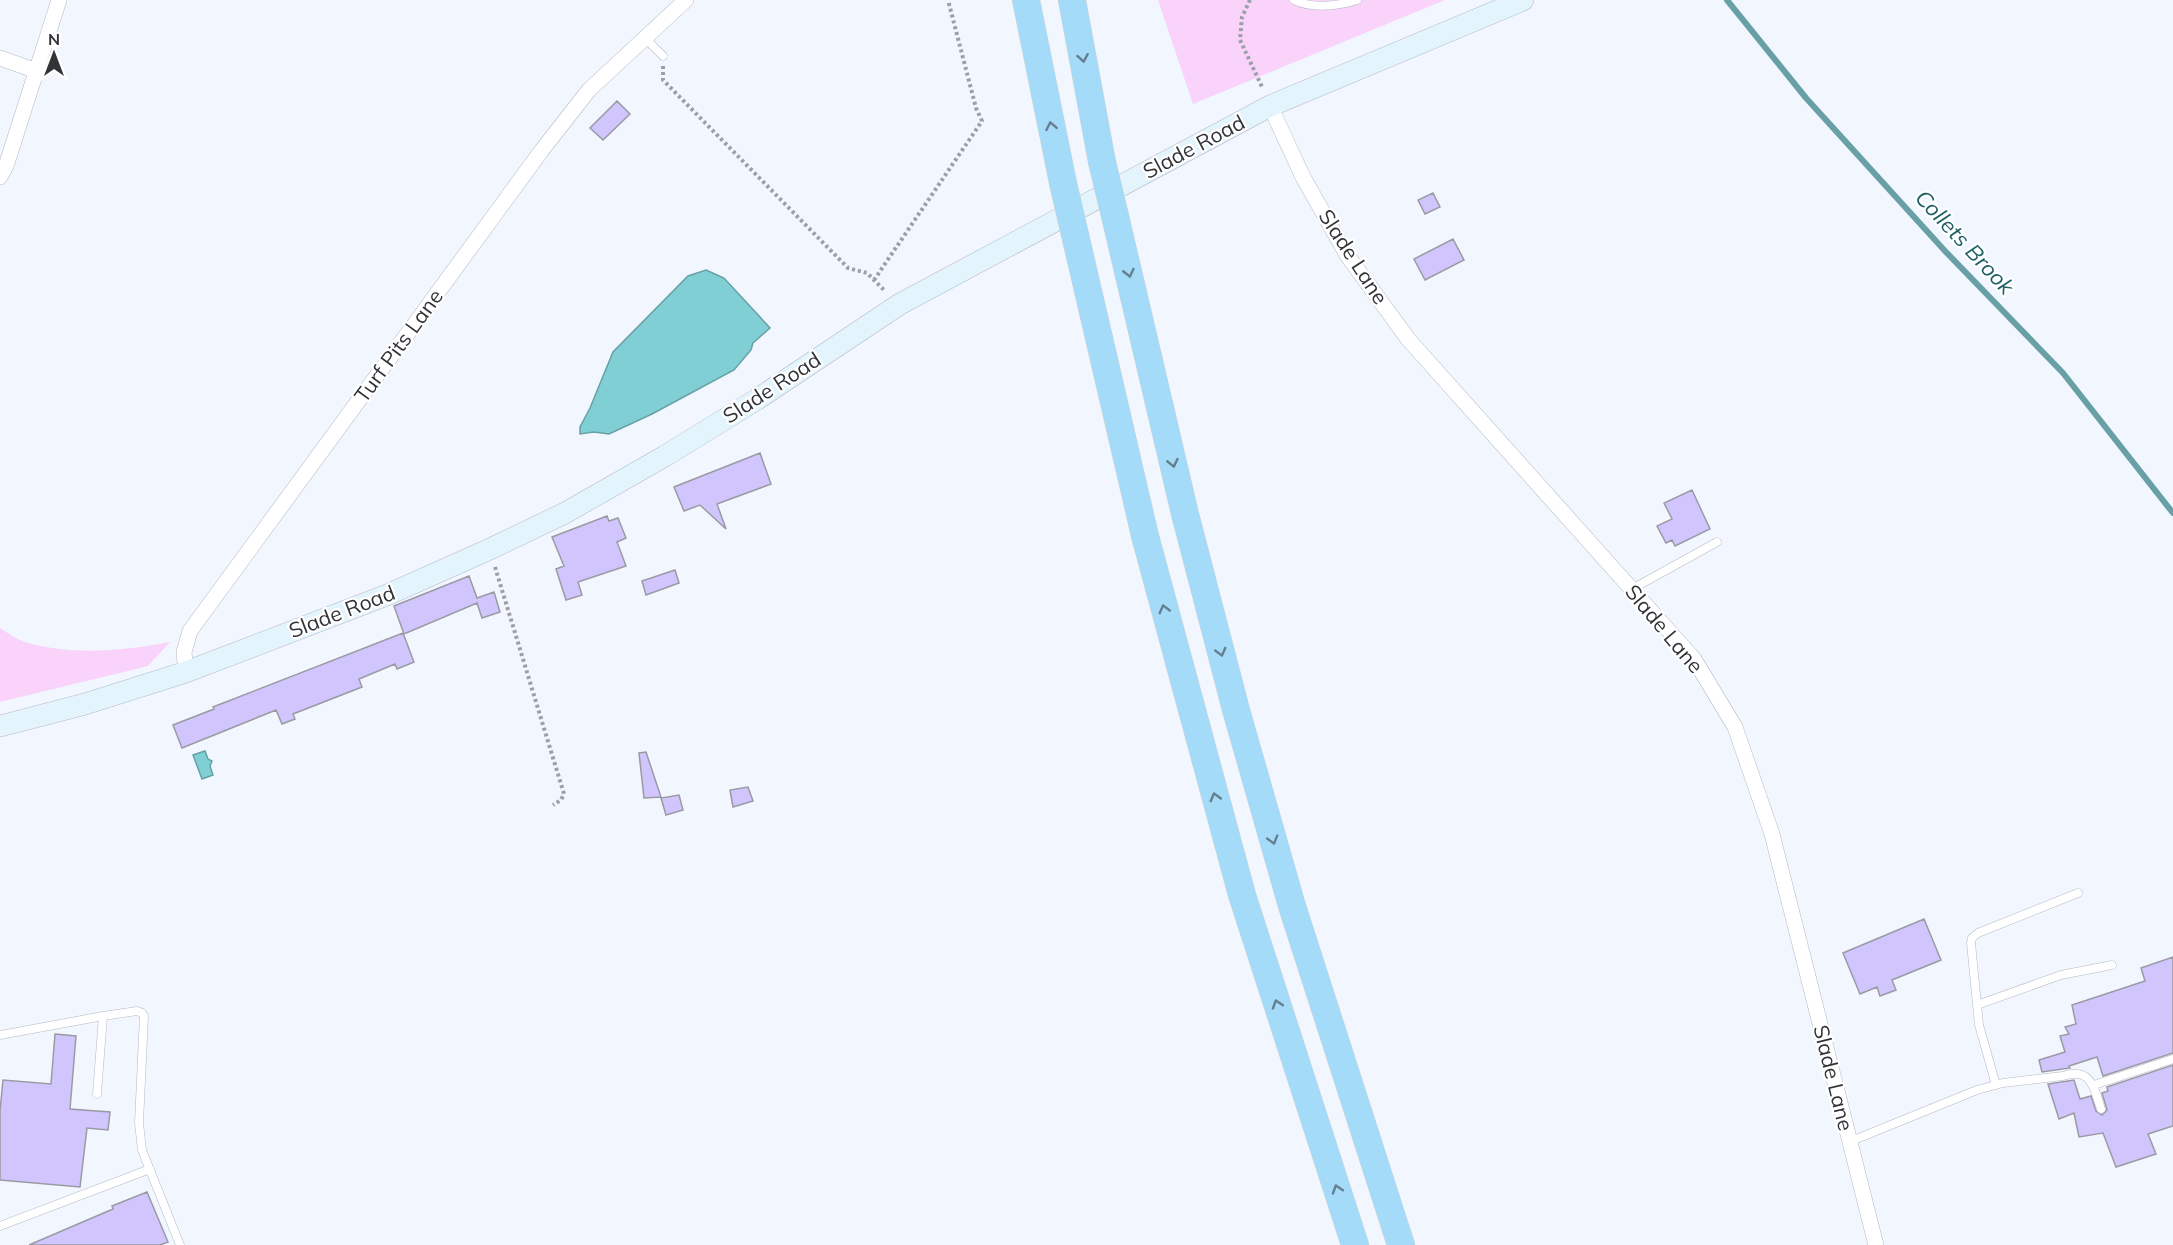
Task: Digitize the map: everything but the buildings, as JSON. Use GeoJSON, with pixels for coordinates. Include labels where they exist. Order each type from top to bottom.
{"type":"FeatureCollection","features":[{"type":"Feature","properties":{"kind":"highway"},"geometry":{"type":"LineString","coordinates":[[1026,0],[1063,183],[1145,536],[1236,873],[1355,1245]]}},
{"type":"Feature","properties":{"kind":"highway"},"geometry":{"type":"LineString","coordinates":[[1072,0],[1102,162],[1185,514],[1236,710],[1292,906],[1401,1245]]}},
{"type":"Feature","properties":{"kind":"main road","name":"Slade Road"},"geometry":{"type":"LineString","coordinates":[[0,726],[85,704],[186,672],[387,596],[490,549],[565,513],[665,456],[756,400],[900,304],[1270,106],[1492,9],[1523,0]]}},
{"type":"Feature","properties":{"kind":"street"},"geometry":{"type":"LineString","coordinates":[[0,177],[6,166],[59,0]]}},
{"type":"Feature","properties":{"kind":"street","name":"Turf Pits Lane"},"geometry":{"type":"LineString","coordinates":[[186,672],[183,652],[190,631],[542,150],[589,90],[686,0]]}},
{"type":"Feature","properties":{"kind":"street"},"geometry":{"type":"LineString","coordinates":[[0,58],[37,71]]}},
{"type":"Feature","properties":{"kind":"street","name":"Slade Lane"},"geometry":{"type":"LineString","coordinates":[[1270,106],[1303,177],[1347,255],[1408,339],[1694,659],[1735,727],[1772,834],[1876,1245]]}},
{"type":"Feature","properties":{"kind":"lane"},"geometry":{"type":"LineString","coordinates":[[1294,0],[1299,3],[1322,5],[1344,5],[1357,0]]}},
{"type":"Feature","properties":{"kind":"lane"},"geometry":{"type":"LineString","coordinates":[[645,38],[663,56]]}},
{"type":"Feature","properties":{"kind":"lane"},"geometry":{"type":"LineString","coordinates":[[1632,589],[1717,542]]}},
{"type":"Feature","properties":{"kind":"lane"},"geometry":{"type":"LineString","coordinates":[[1996,1084],[1979,1025],[1972,938],[1978,933],[2078,893]]}},
{"type":"Feature","properties":{"kind":"lane"},"geometry":{"type":"LineString","coordinates":[[1977,1005],[2061,975],[2112,965]]}},
{"type":"Feature","properties":{"kind":"lane"},"geometry":{"type":"LineString","coordinates":[[0,1035],[102,1016],[137,1011],[142,1013],[144,1016],[139,1123],[142,1150],[180,1245]]}},
{"type":"Feature","properties":{"kind":"lane"},"geometry":{"type":"LineString","coordinates":[[97,1094],[102,1016]]}},
{"type":"Feature","properties":{"kind":"lane"},"geometry":{"type":"LineString","coordinates":[[2094,1085],[2173,1059]]}},
{"type":"Feature","properties":{"kind":"lane"},"geometry":{"type":"LineString","coordinates":[[1849,1142],[1996,1084],[2080,1073],[2094,1085],[2101,1109]]}},
{"type":"Feature","properties":{"kind":"lane"},"geometry":{"type":"LineString","coordinates":[[0,1226],[150,1169]]}},
{"type":"Feature","properties":{"kind":"path"},"geometry":{"type":"LineString","coordinates":[[874,280],[982,121],[976,108],[948,0]]}},
{"type":"Feature","properties":{"kind":"path"},"geometry":{"type":"LineString","coordinates":[[1250,0],[1242,17],[1240,40],[1270,106]]}},
{"type":"Feature","properties":{"kind":"path"},"geometry":{"type":"LineString","coordinates":[[663,56],[663,80],[848,268],[867,273],[900,304]]}},
{"type":"Feature","properties":{"kind":"path"},"geometry":{"type":"LineString","coordinates":[[490,549],[564,794],[561,800],[553,805]]}},
{"type":"Feature","properties":{"kind":"shaded area"},"geometry":{"type":"Polygon","coordinates":[[[1158,0],[1445,0],[1193,104],[1158,0]]]}},
{"type":"Feature","properties":{"kind":"shaded area"},"geometry":{"type":"Polygon","coordinates":[[[0,628],[25,642],[79,651],[116,650],[170,642],[148,666],[0,702],[0,628]]]}},
{"type":"Feature","properties":{"kind":"water"},"geometry":{"type":"Polygon","coordinates":[[[706,270],[724,278],[770,328],[753,343],[751,350],[734,370],[609,434],[594,432],[580,434],[580,427],[613,352],[688,276],[706,270]]]}},
{"type":"Feature","properties":{"kind":"water"},"geometry":{"type":"Polygon","coordinates":[[[205,751],[208,759],[212,761],[210,766],[213,775],[202,779],[193,755],[205,751]]]}},
{"type":"Feature","properties":{"kind":"waterway","name":"Collets Brook"},"geometry":{"type":"LineString","coordinates":[[1727,0],[1806,98],[1945,251],[2063,373],[2173,513]]}}]}
